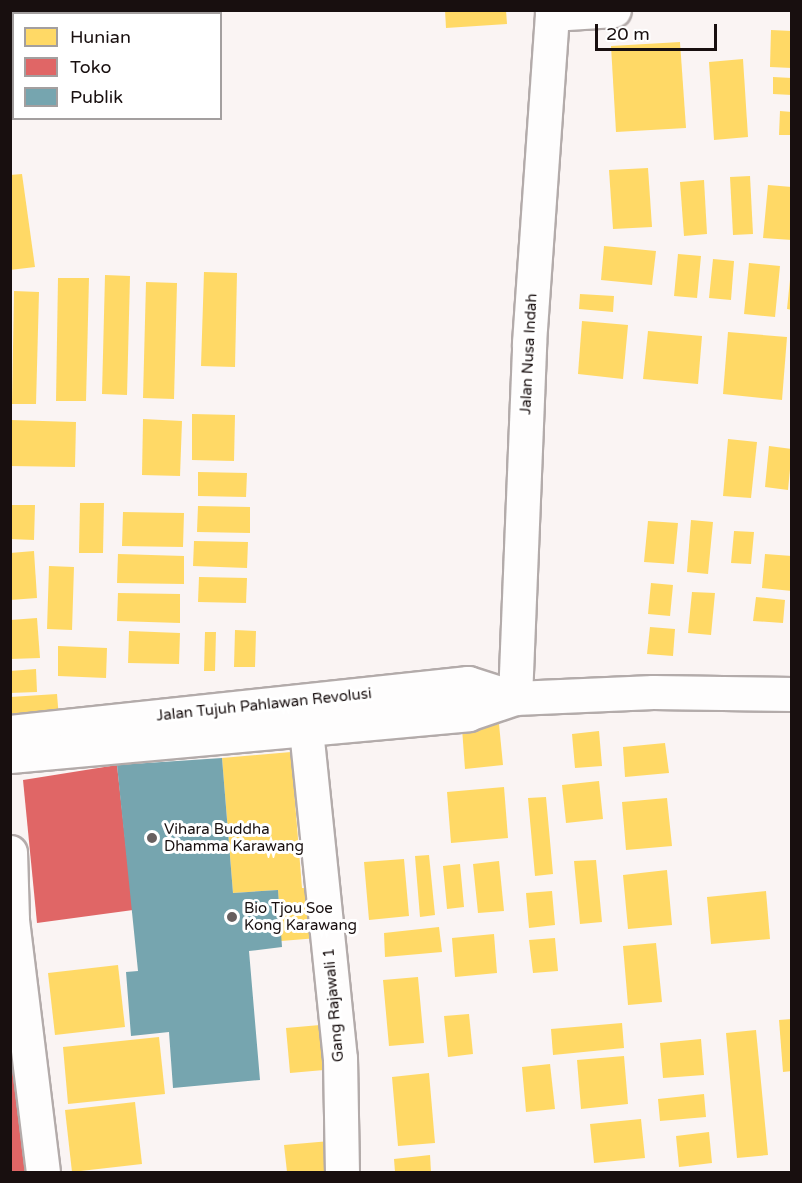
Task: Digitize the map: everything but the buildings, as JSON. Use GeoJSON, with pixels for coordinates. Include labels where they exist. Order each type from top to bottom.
{"type":"FeatureCollection","features":[{"type":"Feature","properties":{"kind":"main road"},"geometry":{"type":"LineString","coordinates":[[552,12],[614,10]]}},
{"type":"Feature","properties":{"kind":"main road","name":"Jalan Nusa Indah"},"geometry":{"type":"LineString","coordinates":[[514,698],[529,343],[552,12]]}},
{"type":"Feature","properties":{"kind":"main road","name":"Jalan Tujuh Pahlawan Revolusi"},"geometry":{"type":"LineString","coordinates":[[10,732],[468,683],[514,698]]}},
{"type":"Feature","properties":{"kind":"main road","name":"Jalan Tujuh Pahlawan Revolusi"},"geometry":{"type":"LineString","coordinates":[[10,756],[468,714],[514,698],[653,692],[792,694]]}},
{"type":"Feature","properties":{"kind":"main road","name":"Gang Rajawali 1"},"geometry":{"type":"LineString","coordinates":[[306,730],[340,1058],[342,1173]]}},
{"type":"Feature","properties":{"kind":"main road"},"geometry":{"type":"LineString","coordinates":[[10,852],[12,920],[43,1173]]}},
{"type":"Feature","properties":{"kind":"place","name":"Vihara Buddha Dhamma Karawang"},"geometry":{"type":"Point","coordinates":[152,838]}},
{"type":"Feature","properties":{"kind":"place","name":"Bio Tjou Soe Kong Karawang"},"geometry":{"type":"Point","coordinates":[232,917]}}]}
